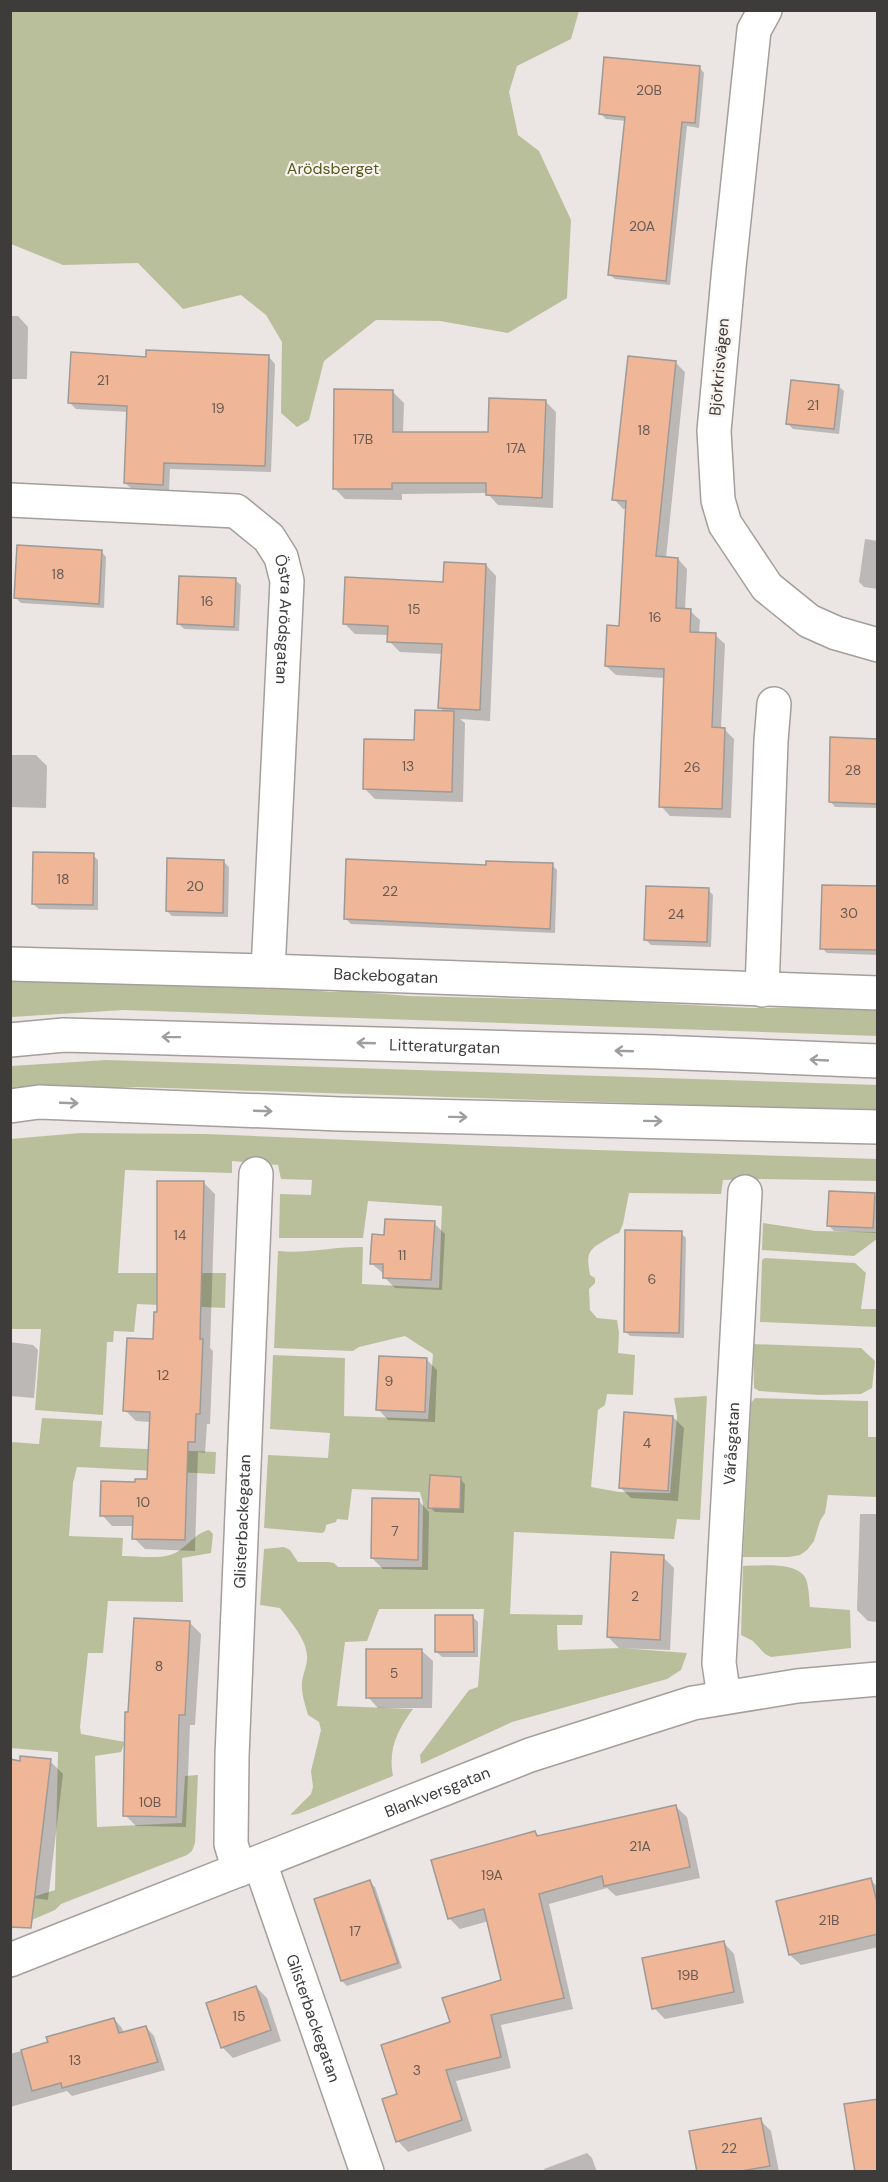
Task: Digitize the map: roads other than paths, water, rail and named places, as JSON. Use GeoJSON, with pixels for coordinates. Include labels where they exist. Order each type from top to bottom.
{"type":"FeatureCollection","features":[{"type":"Feature","properties":{"kind":"street","name":"Björkrisvägen"},"geometry":{"type":"LineString","coordinates":[[765,10],[754,30],[729,267],[714,431],[718,500],[725,524],[767,587],[809,621],[836,633],[878,645]]}},
{"type":"Feature","properties":{"kind":"street","name":"Östra Arödsgatan"},"geometry":{"type":"LineString","coordinates":[[10,500],[236,511],[269,538],[281,557],[287,581],[268,971]]}},
{"type":"Feature","properties":{"kind":"street"},"geometry":{"type":"LineString","coordinates":[[762,990],[774,704]]}},
{"type":"Feature","properties":{"kind":"street","name":"Backebogatan"},"geometry":{"type":"LineString","coordinates":[[10,964],[878,993]]}},
{"type":"Feature","properties":{"kind":"street","name":"Litteraturgatan"},"geometry":{"type":"LineString","coordinates":[[10,1041],[64,1035],[610,1050],[878,1061]]}},
{"type":"Feature","properties":{"kind":"street"},"geometry":{"type":"LineString","coordinates":[[10,1106],[39,1101],[340,1114],[878,1126]]}},
{"type":"Feature","properties":{"kind":"street","name":"Glisterbackegatan"},"geometry":{"type":"LineString","coordinates":[[256,1174],[232,1756],[231,1844],[250,1867],[367,2172]]}},
{"type":"Feature","properties":{"kind":"street","name":"Väråsgatan"},"geometry":{"type":"LineString","coordinates":[[724,1697],[719,1663],[745,1192]]}},
{"type":"Feature","properties":{"kind":"street","name":"Blankversgatan"},"geometry":{"type":"LineString","coordinates":[[10,1960],[530,1755],[693,1704],[724,1697],[796,1686],[878,1679]]}},
{"type":"Feature","properties":{"kind":"park label","name":"Arödsberget"},"geometry":{"type":"Point","coordinates":[333,168]}}]}
